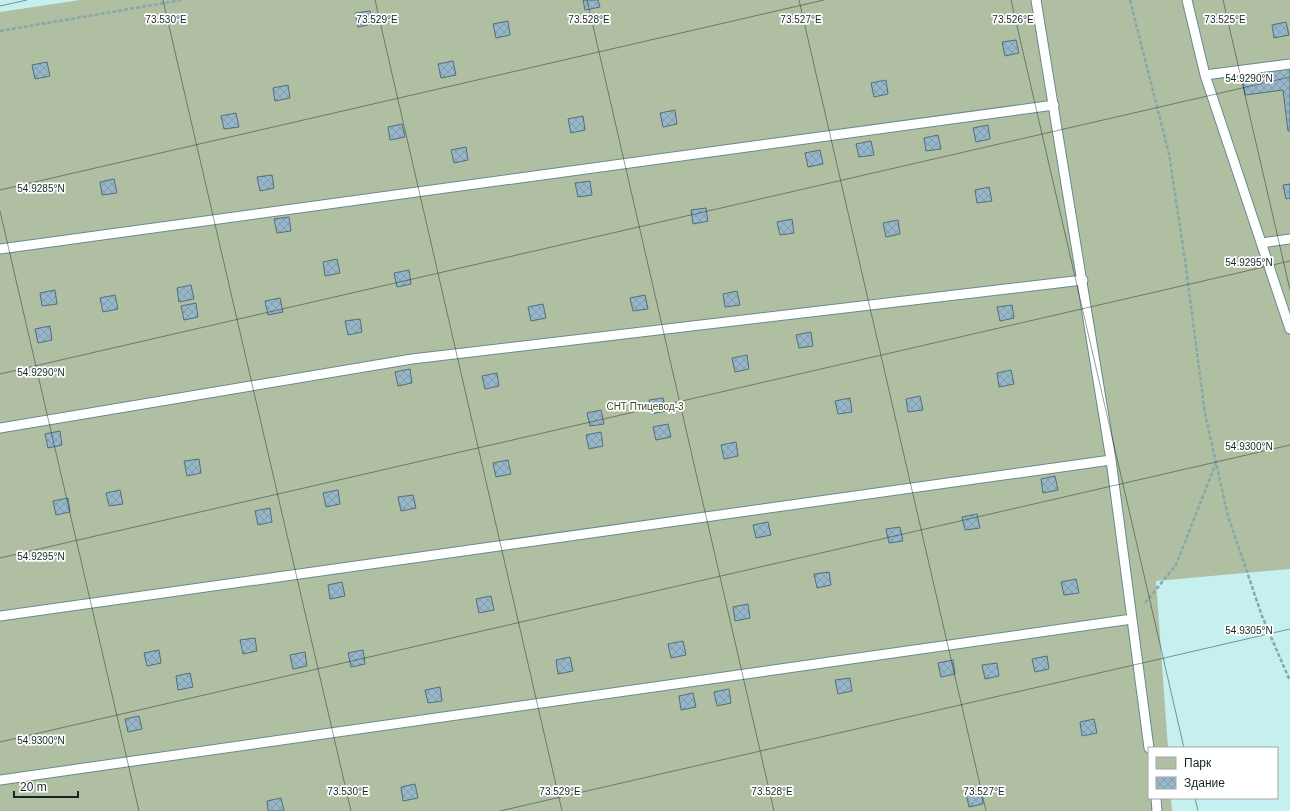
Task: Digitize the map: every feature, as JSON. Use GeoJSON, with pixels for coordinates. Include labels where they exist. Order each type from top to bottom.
{"type":"FeatureCollection","features":[{"type":"Feature","properties":{"kind":"lane"},"geometry":{"type":"LineString","coordinates":[[1036,0],[1111,460],[1149,747]]}},
{"type":"Feature","properties":{"kind":"lane"},"geometry":{"type":"LineString","coordinates":[[1188,0],[1205,75],[1290,330]]}},
{"type":"Feature","properties":{"kind":"lane"},"geometry":{"type":"LineString","coordinates":[[1205,75],[1290,64]]}},
{"type":"Feature","properties":{"kind":"lane"},"geometry":{"type":"LineString","coordinates":[[0,249],[1054,105]]}},
{"type":"Feature","properties":{"kind":"lane"},"geometry":{"type":"LineString","coordinates":[[1261,243],[1290,239]]}},
{"type":"Feature","properties":{"kind":"lane"},"geometry":{"type":"LineString","coordinates":[[0,428],[412,359],[1082,280]]}},
{"type":"Feature","properties":{"kind":"lane"},"geometry":{"type":"LineString","coordinates":[[0,616],[1111,460]]}},
{"type":"Feature","properties":{"kind":"lane"},"geometry":{"type":"LineString","coordinates":[[0,780],[1132,619]]}},
{"type":"Feature","properties":{"kind":"lane"},"geometry":{"type":"LineString","coordinates":[[1154,811],[1157,811],[1156,799]]}},
{"type":"Feature","properties":{"kind":"path"},"geometry":{"type":"LineString","coordinates":[[0,31],[182,0]]}},
{"type":"Feature","properties":{"kind":"path"},"geometry":{"type":"LineString","coordinates":[[1130,0],[1169,154],[1185,260],[1205,414],[1228,516],[1262,616],[1290,681]]}},
{"type":"Feature","properties":{"kind":"path"},"geometry":{"type":"LineString","coordinates":[[1132,619],[1176,565],[1216,462]]}},
{"type":"Feature","properties":{"kind":"green space","name":"СНТ Птицевод-3"},"geometry":{"type":"Polygon","coordinates":[[[80,0],[1290,0],[1290,569],[1156,581],[1168,747],[1148,747],[1148,799],[1171,799],[1172,811],[0,811],[0,12],[80,0]]]}},
{"type":"Feature","properties":{"kind":"building"},"geometry":{"type":"Polygon","coordinates":[[[583,0],[598,0],[600,7],[585,10],[583,0]]]}},
{"type":"Feature","properties":{"kind":"building"},"geometry":{"type":"Polygon","coordinates":[[[370,11],[372,24],[358,27],[355,13],[370,11]]]}},
{"type":"Feature","properties":{"kind":"building"},"geometry":{"type":"Polygon","coordinates":[[[508,21],[510,35],[496,38],[493,24],[508,21]]]}},
{"type":"Feature","properties":{"kind":"building"},"geometry":{"type":"Polygon","coordinates":[[[1286,22],[1289,35],[1274,38],[1272,25],[1286,22]]]}},
{"type":"Feature","properties":{"kind":"building"},"geometry":{"type":"Polygon","coordinates":[[[1016,40],[1019,53],[1005,56],[1002,42],[1016,40]]]}},
{"type":"Feature","properties":{"kind":"building"},"geometry":{"type":"Polygon","coordinates":[[[453,61],[456,75],[441,78],[438,64],[453,61]]]}},
{"type":"Feature","properties":{"kind":"building"},"geometry":{"type":"Polygon","coordinates":[[[47,62],[50,76],[35,79],[32,65],[47,62]]]}},
{"type":"Feature","properties":{"kind":"building"},"geometry":{"type":"Polygon","coordinates":[[[1290,66],[1290,131],[1288,131],[1283,90],[1245,95],[1242,73],[1290,66]]]}},
{"type":"Feature","properties":{"kind":"building"},"geometry":{"type":"Polygon","coordinates":[[[886,80],[888,94],[874,97],[871,83],[886,80]]]}},
{"type":"Feature","properties":{"kind":"building"},"geometry":{"type":"Polygon","coordinates":[[[288,85],[290,98],[275,101],[273,88],[288,85]]]}},
{"type":"Feature","properties":{"kind":"building"},"geometry":{"type":"Polygon","coordinates":[[[675,110],[677,124],[663,127],[660,113],[675,110]]]}},
{"type":"Feature","properties":{"kind":"building"},"geometry":{"type":"Polygon","coordinates":[[[236,113],[239,127],[224,129],[221,116],[236,113]]]}},
{"type":"Feature","properties":{"kind":"building"},"geometry":{"type":"Polygon","coordinates":[[[583,116],[585,130],[571,133],[568,119],[583,116]]]}},
{"type":"Feature","properties":{"kind":"building"},"geometry":{"type":"Polygon","coordinates":[[[402,124],[405,137],[390,140],[388,127],[402,124]]]}},
{"type":"Feature","properties":{"kind":"building"},"geometry":{"type":"Polygon","coordinates":[[[988,125],[990,139],[976,142],[973,128],[988,125]]]}},
{"type":"Feature","properties":{"kind":"building"},"geometry":{"type":"Polygon","coordinates":[[[938,135],[941,149],[926,151],[924,138],[938,135]]]}},
{"type":"Feature","properties":{"kind":"building"},"geometry":{"type":"Polygon","coordinates":[[[871,141],[874,155],[859,157],[856,144],[871,141]]]}},
{"type":"Feature","properties":{"kind":"building"},"geometry":{"type":"Polygon","coordinates":[[[466,147],[468,160],[454,163],[451,150],[466,147]]]}},
{"type":"Feature","properties":{"kind":"building"},"geometry":{"type":"Polygon","coordinates":[[[820,150],[823,164],[808,167],[805,153],[820,150]]]}},
{"type":"Feature","properties":{"kind":"building"},"geometry":{"type":"Polygon","coordinates":[[[272,175],[274,188],[260,191],[257,177],[272,175]]]}},
{"type":"Feature","properties":{"kind":"building"},"geometry":{"type":"Polygon","coordinates":[[[114,179],[117,193],[102,195],[100,182],[114,179]]]}},
{"type":"Feature","properties":{"kind":"building"},"geometry":{"type":"Polygon","coordinates":[[[590,181],[592,195],[578,197],[575,183],[590,181]]]}},
{"type":"Feature","properties":{"kind":"building"},"geometry":{"type":"Polygon","coordinates":[[[1290,184],[1290,198],[1286,199],[1283,185],[1290,184]]]}},
{"type":"Feature","properties":{"kind":"building"},"geometry":{"type":"Polygon","coordinates":[[[989,187],[992,201],[977,203],[975,190],[989,187]]]}},
{"type":"Feature","properties":{"kind":"building"},"geometry":{"type":"Polygon","coordinates":[[[706,208],[708,221],[693,224],[691,210],[706,208]]]}},
{"type":"Feature","properties":{"kind":"building"},"geometry":{"type":"Polygon","coordinates":[[[289,217],[291,231],[277,233],[274,219],[289,217]]]}},
{"type":"Feature","properties":{"kind":"building"},"geometry":{"type":"Polygon","coordinates":[[[792,219],[794,233],[780,235],[777,222],[792,219]]]}},
{"type":"Feature","properties":{"kind":"building"},"geometry":{"type":"Polygon","coordinates":[[[898,220],[900,234],[886,237],[883,223],[898,220]]]}},
{"type":"Feature","properties":{"kind":"building"},"geometry":{"type":"Polygon","coordinates":[[[337,259],[340,273],[325,276],[323,262],[337,259]]]}},
{"type":"Feature","properties":{"kind":"building"},"geometry":{"type":"Polygon","coordinates":[[[409,270],[411,284],[397,287],[394,273],[409,270]]]}},
{"type":"Feature","properties":{"kind":"building"},"geometry":{"type":"Polygon","coordinates":[[[191,285],[194,299],[179,302],[177,288],[191,285]]]}},
{"type":"Feature","properties":{"kind":"building"},"geometry":{"type":"Polygon","coordinates":[[[55,290],[57,304],[42,306],[40,293],[55,290]]]}},
{"type":"Feature","properties":{"kind":"building"},"geometry":{"type":"Polygon","coordinates":[[[737,291],[740,305],[725,307],[723,294],[737,291]]]}},
{"type":"Feature","properties":{"kind":"building"},"geometry":{"type":"Polygon","coordinates":[[[115,295],[118,309],[103,312],[100,298],[115,295]]]}},
{"type":"Feature","properties":{"kind":"building"},"geometry":{"type":"Polygon","coordinates":[[[645,295],[648,309],[633,311],[630,298],[645,295]]]}},
{"type":"Feature","properties":{"kind":"building"},"geometry":{"type":"Polygon","coordinates":[[[280,298],[283,312],[268,315],[265,301],[280,298]]]}},
{"type":"Feature","properties":{"kind":"building"},"geometry":{"type":"Polygon","coordinates":[[[196,303],[198,317],[184,320],[181,306],[196,303]]]}},
{"type":"Feature","properties":{"kind":"building"},"geometry":{"type":"Polygon","coordinates":[[[543,304],[546,318],[531,321],[528,307],[543,304]]]}},
{"type":"Feature","properties":{"kind":"building"},"geometry":{"type":"Polygon","coordinates":[[[1012,305],[1014,318],[1000,321],[997,307],[1012,305]]]}},
{"type":"Feature","properties":{"kind":"building"},"geometry":{"type":"Polygon","coordinates":[[[360,319],[362,332],[348,335],[345,321],[360,319]]]}},
{"type":"Feature","properties":{"kind":"building"},"geometry":{"type":"Polygon","coordinates":[[[50,326],[52,340],[38,343],[35,329],[50,326]]]}},
{"type":"Feature","properties":{"kind":"building"},"geometry":{"type":"Polygon","coordinates":[[[811,332],[813,346],[799,348],[796,335],[811,332]]]}},
{"type":"Feature","properties":{"kind":"building"},"geometry":{"type":"Polygon","coordinates":[[[747,355],[749,369],[735,372],[732,358],[747,355]]]}},
{"type":"Feature","properties":{"kind":"building"},"geometry":{"type":"Polygon","coordinates":[[[410,369],[412,383],[398,386],[395,372],[410,369]]]}},
{"type":"Feature","properties":{"kind":"building"},"geometry":{"type":"Polygon","coordinates":[[[1011,370],[1014,384],[999,387],[997,373],[1011,370]]]}},
{"type":"Feature","properties":{"kind":"building"},"geometry":{"type":"Polygon","coordinates":[[[497,373],[499,386],[485,389],[482,376],[497,373]]]}},
{"type":"Feature","properties":{"kind":"building"},"geometry":{"type":"Polygon","coordinates":[[[920,396],[923,410],[908,412],[906,399],[920,396]]]}},
{"type":"Feature","properties":{"kind":"building"},"geometry":{"type":"Polygon","coordinates":[[[663,398],[666,411],[651,414],[649,400],[663,398]]]}},
{"type":"Feature","properties":{"kind":"building"},"geometry":{"type":"Polygon","coordinates":[[[850,398],[852,412],[838,414],[835,401],[850,398]]]}},
{"type":"Feature","properties":{"kind":"building"},"geometry":{"type":"Polygon","coordinates":[[[601,410],[604,424],[590,426],[587,413],[601,410]]]}},
{"type":"Feature","properties":{"kind":"building"},"geometry":{"type":"Polygon","coordinates":[[[668,424],[671,437],[656,440],[653,427],[668,424]]]}},
{"type":"Feature","properties":{"kind":"building"},"geometry":{"type":"Polygon","coordinates":[[[60,431],[62,445],[48,448],[45,434],[60,431]]]}},
{"type":"Feature","properties":{"kind":"building"},"geometry":{"type":"Polygon","coordinates":[[[601,432],[603,446],[589,449],[586,435],[601,432]]]}},
{"type":"Feature","properties":{"kind":"building"},"geometry":{"type":"Polygon","coordinates":[[[736,442],[738,456],[724,459],[721,445],[736,442]]]}},
{"type":"Feature","properties":{"kind":"building"},"geometry":{"type":"Polygon","coordinates":[[[199,459],[201,473],[187,476],[184,461],[199,459]]]}},
{"type":"Feature","properties":{"kind":"building"},"geometry":{"type":"Polygon","coordinates":[[[508,460],[511,474],[496,477],[493,463],[508,460]]]}},
{"type":"Feature","properties":{"kind":"building"},"geometry":{"type":"Polygon","coordinates":[[[1055,476],[1058,490],[1043,493],[1041,479],[1055,476]]]}},
{"type":"Feature","properties":{"kind":"building"},"geometry":{"type":"Polygon","coordinates":[[[120,490],[123,504],[109,506],[106,493],[120,490]]]}},
{"type":"Feature","properties":{"kind":"building"},"geometry":{"type":"Polygon","coordinates":[[[338,490],[340,504],[326,507],[323,493],[338,490]]]}},
{"type":"Feature","properties":{"kind":"building"},"geometry":{"type":"Polygon","coordinates":[[[413,495],[416,508],[401,511],[398,497],[413,495]]]}},
{"type":"Feature","properties":{"kind":"building"},"geometry":{"type":"Polygon","coordinates":[[[68,498],[70,512],[56,515],[53,501],[68,498]]]}},
{"type":"Feature","properties":{"kind":"building"},"geometry":{"type":"Polygon","coordinates":[[[270,508],[272,522],[258,525],[255,511],[270,508]]]}},
{"type":"Feature","properties":{"kind":"building"},"geometry":{"type":"Polygon","coordinates":[[[977,514],[980,528],[965,530],[962,517],[977,514]]]}},
{"type":"Feature","properties":{"kind":"building"},"geometry":{"type":"Polygon","coordinates":[[[768,522],[771,535],[756,538],[753,525],[768,522]]]}},
{"type":"Feature","properties":{"kind":"building"},"geometry":{"type":"Polygon","coordinates":[[[900,527],[903,541],[889,543],[886,529],[900,527]]]}},
{"type":"Feature","properties":{"kind":"building"},"geometry":{"type":"Polygon","coordinates":[[[829,572],[831,585],[817,588],[814,574],[829,572]]]}},
{"type":"Feature","properties":{"kind":"building"},"geometry":{"type":"Polygon","coordinates":[[[1076,579],[1079,593],[1064,595],[1061,582],[1076,579]]]}},
{"type":"Feature","properties":{"kind":"building"},"geometry":{"type":"Polygon","coordinates":[[[342,582],[345,596],[330,599],[328,585],[342,582]]]}},
{"type":"Feature","properties":{"kind":"building"},"geometry":{"type":"Polygon","coordinates":[[[491,596],[494,610],[479,613],[476,599],[491,596]]]}},
{"type":"Feature","properties":{"kind":"building"},"geometry":{"type":"Polygon","coordinates":[[[748,604],[750,618],[735,621],[733,607],[748,604]]]}},
{"type":"Feature","properties":{"kind":"building"},"geometry":{"type":"Polygon","coordinates":[[[255,638],[257,651],[243,654],[240,640],[255,638]]]}},
{"type":"Feature","properties":{"kind":"building"},"geometry":{"type":"Polygon","coordinates":[[[683,641],[686,655],[671,658],[668,644],[683,641]]]}},
{"type":"Feature","properties":{"kind":"building"},"geometry":{"type":"Polygon","coordinates":[[[159,650],[161,663],[147,666],[144,653],[159,650]]]}},
{"type":"Feature","properties":{"kind":"building"},"geometry":{"type":"Polygon","coordinates":[[[363,650],[365,664],[351,667],[348,653],[363,650]]]}},
{"type":"Feature","properties":{"kind":"building"},"geometry":{"type":"Polygon","coordinates":[[[305,652],[307,666],[293,669],[290,655],[305,652]]]}},
{"type":"Feature","properties":{"kind":"building"},"geometry":{"type":"Polygon","coordinates":[[[1047,656],[1049,669],[1035,672],[1032,659],[1047,656]]]}},
{"type":"Feature","properties":{"kind":"building"},"geometry":{"type":"Polygon","coordinates":[[[570,657],[573,671],[558,674],[556,660],[570,657]]]}},
{"type":"Feature","properties":{"kind":"building"},"geometry":{"type":"Polygon","coordinates":[[[953,660],[955,674],[941,677],[938,663],[953,660]]]}},
{"type":"Feature","properties":{"kind":"building"},"geometry":{"type":"Polygon","coordinates":[[[997,663],[999,676],[985,679],[982,665],[997,663]]]}},
{"type":"Feature","properties":{"kind":"building"},"geometry":{"type":"Polygon","coordinates":[[[190,673],[193,687],[178,690],[176,676],[190,673]]]}},
{"type":"Feature","properties":{"kind":"building"},"geometry":{"type":"Polygon","coordinates":[[[850,678],[852,691],[838,694],[835,680],[850,678]]]}},
{"type":"Feature","properties":{"kind":"building"},"geometry":{"type":"Polygon","coordinates":[[[440,687],[442,701],[428,703],[425,690],[440,687]]]}},
{"type":"Feature","properties":{"kind":"building"},"geometry":{"type":"Polygon","coordinates":[[[729,689],[731,703],[717,706],[714,692],[729,689]]]}},
{"type":"Feature","properties":{"kind":"building"},"geometry":{"type":"Polygon","coordinates":[[[693,693],[696,707],[681,710],[679,696],[693,693]]]}},
{"type":"Feature","properties":{"kind":"building"},"geometry":{"type":"Polygon","coordinates":[[[139,716],[142,729],[128,732],[125,719],[139,716]]]}},
{"type":"Feature","properties":{"kind":"building"},"geometry":{"type":"Polygon","coordinates":[[[1094,719],[1097,733],[1082,736],[1080,722],[1094,719]]]}},
{"type":"Feature","properties":{"kind":"building"},"geometry":{"type":"Polygon","coordinates":[[[415,784],[418,798],[403,801],[401,787],[415,784]]]}},
{"type":"Feature","properties":{"kind":"building"},"geometry":{"type":"Polygon","coordinates":[[[981,790],[983,804],[969,807],[966,793],[981,790]]]}},
{"type":"Feature","properties":{"kind":"building"},"geometry":{"type":"Polygon","coordinates":[[[281,798],[284,811],[268,811],[267,801],[281,798]]]}}]}
